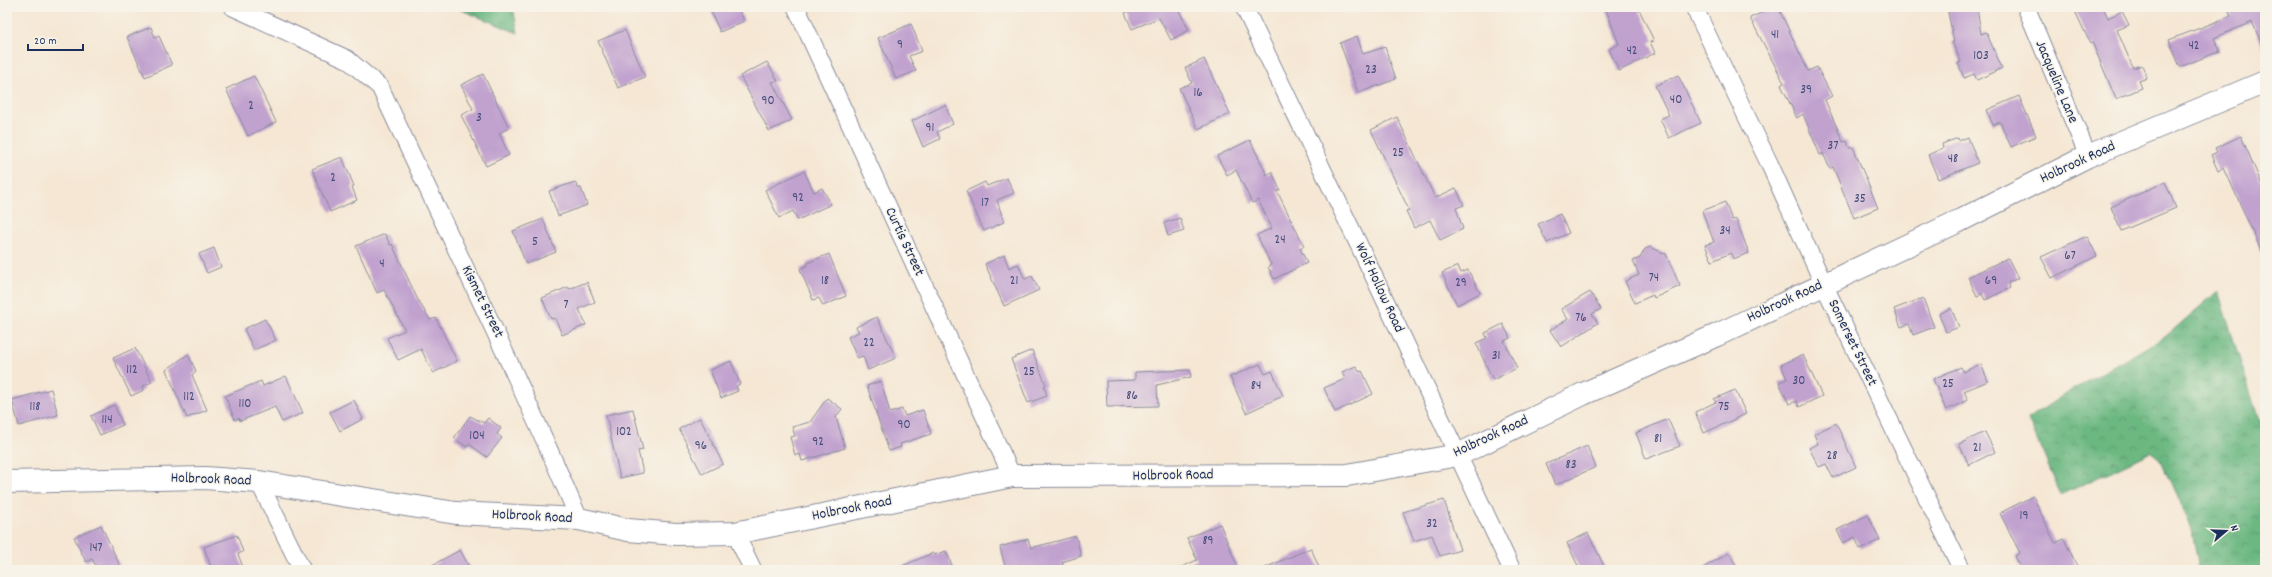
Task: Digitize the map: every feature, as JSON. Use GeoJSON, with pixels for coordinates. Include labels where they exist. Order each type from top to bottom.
{"type":"FeatureCollection","features":[{"type":"Feature","properties":{"kind":"street","name":"Kismet Street"},"geometry":{"type":"LineString","coordinates":[[233,7],[347,59],[380,87],[501,342],[557,465],[579,519]]}},
{"type":"Feature","properties":{"kind":"street","name":"Curtis Street"},"geometry":{"type":"LineString","coordinates":[[796,7],[1012,476]]}},
{"type":"Feature","properties":{"kind":"street","name":"Wolf Hollow Road"},"geometry":{"type":"LineString","coordinates":[[1244,7],[1368,264],[1512,570]]}},
{"type":"Feature","properties":{"kind":"street","name":"Somerset Street"},"geometry":{"type":"LineString","coordinates":[[1694,7],[1770,165],[1824,285],[1962,570]]}},
{"type":"Feature","properties":{"kind":"street","name":"Jacqueline Lane"},"geometry":{"type":"LineString","coordinates":[[2026,7],[2088,156]]}},
{"type":"Feature","properties":{"kind":"street","name":"Holbrook Road"},"geometry":{"type":"LineString","coordinates":[[7,482],[205,478],[259,482],[456,513],[579,519],[628,530],[676,534],[735,533],[1012,476],[1347,475],[1458,455],[1583,394],[1824,285],[1961,220],[2088,156],[2264,86]]}},
{"type":"Feature","properties":{"kind":"street"},"geometry":{"type":"LineString","coordinates":[[259,482],[302,570]]}},
{"type":"Feature","properties":{"kind":"street"},"geometry":{"type":"LineString","coordinates":[[735,533],[753,570]]}},
{"type":"Feature","properties":{"kind":"green space"},"geometry":{"type":"Polygon","coordinates":[[[454,7],[513,7],[518,33],[454,7]]]}},
{"type":"Feature","properties":{"kind":"green space"},"geometry":{"type":"Polygon","coordinates":[[[2218,291],[2265,439],[2265,570],[2199,570],[2192,530],[2160,459],[2151,452],[2061,495],[2028,419],[2065,394],[2165,337],[2218,291]]]}},
{"type":"Feature","properties":{"kind":"building"},"geometry":{"type":"Polygon","coordinates":[[[709,7],[738,7],[744,21],[720,32],[709,7]]]}},
{"type":"Feature","properties":{"kind":"building"},"geometry":{"type":"Polygon","coordinates":[[[1136,7],[1181,7],[1178,9],[1189,30],[1171,40],[1159,18],[1132,29],[1125,13],[1136,7]]]}},
{"type":"Feature","properties":{"kind":"building"},"geometry":{"type":"Polygon","coordinates":[[[1605,7],[1638,7],[1654,41],[1650,42],[1655,53],[1619,71],[1609,49],[1619,44],[1605,7]]]}},
{"type":"Feature","properties":{"kind":"building"},"geometry":{"type":"Polygon","coordinates":[[[1774,7],[1778,7],[1808,71],[1817,67],[1832,96],[1825,100],[1843,142],[1847,141],[1849,148],[1853,147],[1878,208],[1854,218],[1833,167],[1830,169],[1823,153],[1820,155],[1803,114],[1797,118],[1781,85],[1784,83],[1750,18],[1774,7]]]}},
{"type":"Feature","properties":{"kind":"building"},"geometry":{"type":"Polygon","coordinates":[[[1947,7],[1977,7],[1981,34],[1986,32],[2002,68],[1977,80],[1974,74],[1964,78],[1958,63],[1961,62],[1952,42],[1954,42],[1947,7]]]}},
{"type":"Feature","properties":{"kind":"building"},"geometry":{"type":"Polygon","coordinates":[[[2073,7],[2103,7],[2108,18],[2122,11],[2129,25],[2117,30],[2133,68],[2142,65],[2147,78],[2139,81],[2142,88],[2116,99],[2092,42],[2090,43],[2073,7]]]}},
{"type":"Feature","properties":{"kind":"building"},"geometry":{"type":"Polygon","coordinates":[[[2227,7],[2265,7],[2265,51],[2252,22],[2214,38],[2220,51],[2180,67],[2169,40],[2231,16],[2227,7]]]}},
{"type":"Feature","properties":{"kind":"building"},"geometry":{"type":"Polygon","coordinates":[[[911,24],[922,51],[909,56],[916,71],[896,79],[878,38],[911,24]]]}},
{"type":"Feature","properties":{"kind":"building"},"geometry":{"type":"Polygon","coordinates":[[[151,27],[155,38],[159,36],[172,65],[145,77],[127,37],[151,27]]]}},
{"type":"Feature","properties":{"kind":"building"},"geometry":{"type":"Polygon","coordinates":[[[625,30],[645,77],[618,88],[598,41],[625,30]]]}},
{"type":"Feature","properties":{"kind":"building"},"geometry":{"type":"Polygon","coordinates":[[[1357,36],[1363,54],[1385,47],[1396,79],[1358,93],[1340,43],[1357,36]]]}},
{"type":"Feature","properties":{"kind":"building"},"geometry":{"type":"Polygon","coordinates":[[[1204,59],[1230,114],[1198,129],[1179,88],[1192,83],[1185,68],[1204,59]]]}},
{"type":"Feature","properties":{"kind":"building"},"geometry":{"type":"Polygon","coordinates":[[[767,62],[778,81],[772,82],[792,120],[769,131],[740,76],[767,62]]]}},
{"type":"Feature","properties":{"kind":"building"},"geometry":{"type":"Polygon","coordinates":[[[483,74],[509,128],[499,133],[509,155],[486,166],[461,115],[473,109],[461,85],[483,74]]]}},
{"type":"Feature","properties":{"kind":"building"},"geometry":{"type":"Polygon","coordinates":[[[1678,75],[1701,123],[1669,138],[1660,119],[1669,115],[1655,86],[1678,75]]]}},
{"type":"Feature","properties":{"kind":"building"},"geometry":{"type":"Polygon","coordinates":[[[254,76],[276,122],[248,136],[226,89],[254,76]]]}},
{"type":"Feature","properties":{"kind":"building"},"geometry":{"type":"Polygon","coordinates":[[[2019,96],[2036,136],[2011,147],[2000,122],[1993,125],[1987,110],[2019,96]]]}},
{"type":"Feature","properties":{"kind":"building"},"geometry":{"type":"Polygon","coordinates":[[[945,105],[953,124],[937,132],[940,139],[923,147],[912,121],[945,105]]]}},
{"type":"Feature","properties":{"kind":"building"},"geometry":{"type":"Polygon","coordinates":[[[1397,117],[1435,198],[1456,188],[1464,205],[1456,208],[1463,229],[1440,240],[1430,220],[1414,228],[1406,211],[1409,210],[1371,130],[1397,117]]]}},
{"type":"Feature","properties":{"kind":"building"},"geometry":{"type":"Polygon","coordinates":[[[2241,136],[2265,192],[2265,259],[2224,168],[2218,171],[2211,155],[2217,152],[2215,148],[2241,136]]]}},
{"type":"Feature","properties":{"kind":"building"},"geometry":{"type":"Polygon","coordinates":[[[1968,137],[1978,163],[1938,179],[1928,155],[1943,148],[1942,144],[1958,138],[1959,141],[1968,137]]]}},
{"type":"Feature","properties":{"kind":"building"},"geometry":{"type":"Polygon","coordinates":[[[1250,140],[1267,175],[1272,172],[1280,190],[1277,191],[1304,246],[1300,248],[1307,263],[1274,279],[1268,267],[1271,265],[1257,235],[1272,228],[1258,200],[1252,203],[1236,170],[1227,175],[1217,156],[1250,140]]]}},
{"type":"Feature","properties":{"kind":"building"},"geometry":{"type":"Polygon","coordinates":[[[342,157],[354,186],[352,187],[357,200],[330,212],[312,169],[342,157]]]}},
{"type":"Feature","properties":{"kind":"building"},"geometry":{"type":"Polygon","coordinates":[[[804,171],[814,192],[822,188],[831,204],[798,220],[793,211],[779,218],[765,190],[804,171]]]}},
{"type":"Feature","properties":{"kind":"building"},"geometry":{"type":"Polygon","coordinates":[[[1007,178],[1014,193],[997,200],[1004,222],[984,231],[966,191],[985,182],[987,186],[1007,178]]]}},
{"type":"Feature","properties":{"kind":"building"},"geometry":{"type":"Polygon","coordinates":[[[575,182],[578,188],[581,188],[587,205],[558,216],[549,191],[575,182]]]}},
{"type":"Feature","properties":{"kind":"building"},"geometry":{"type":"Polygon","coordinates":[[[2165,182],[2176,208],[2121,231],[2111,207],[2165,182]]]}},
{"type":"Feature","properties":{"kind":"building"},"geometry":{"type":"Polygon","coordinates":[[[1725,202],[1732,220],[1736,219],[1749,253],[1733,259],[1731,253],[1712,261],[1705,245],[1714,242],[1702,211],[1725,202]]]}},
{"type":"Feature","properties":{"kind":"building"},"geometry":{"type":"Polygon","coordinates":[[[1560,214],[1569,233],[1547,243],[1538,224],[1560,214]]]}},
{"type":"Feature","properties":{"kind":"building"},"geometry":{"type":"Polygon","coordinates":[[[1180,218],[1184,231],[1168,236],[1164,223],[1180,218]]]}},
{"type":"Feature","properties":{"kind":"building"},"geometry":{"type":"Polygon","coordinates":[[[543,219],[556,252],[526,264],[513,231],[543,219]]]}},
{"type":"Feature","properties":{"kind":"building"},"geometry":{"type":"Polygon","coordinates":[[[385,234],[390,245],[392,244],[417,298],[430,320],[436,318],[457,361],[433,373],[421,349],[398,360],[387,338],[405,330],[384,290],[377,293],[356,246],[385,234]]]}},
{"type":"Feature","properties":{"kind":"building"},"geometry":{"type":"Polygon","coordinates":[[[2087,236],[2097,256],[2052,278],[2041,257],[2087,236]]]}},
{"type":"Feature","properties":{"kind":"building"},"geometry":{"type":"Polygon","coordinates":[[[1650,247],[1666,254],[1680,286],[1654,298],[1653,295],[1635,303],[1625,281],[1639,275],[1633,261],[1640,258],[1645,249],[1650,247]]]}},
{"type":"Feature","properties":{"kind":"building"},"geometry":{"type":"Polygon","coordinates":[[[214,248],[221,267],[207,273],[199,254],[214,248]]]}},
{"type":"Feature","properties":{"kind":"building"},"geometry":{"type":"Polygon","coordinates":[[[829,254],[846,296],[823,306],[819,298],[813,300],[800,269],[808,265],[807,263],[829,254]]]}},
{"type":"Feature","properties":{"kind":"building"},"geometry":{"type":"Polygon","coordinates":[[[1004,255],[1009,268],[1018,264],[1025,279],[1032,276],[1039,290],[1004,306],[985,264],[1004,255]]]}},
{"type":"Feature","properties":{"kind":"building"},"geometry":{"type":"Polygon","coordinates":[[[2008,258],[2018,278],[2008,283],[2010,288],[1985,300],[1982,294],[1977,296],[1968,277],[2008,258]]]}},
{"type":"Feature","properties":{"kind":"building"},"geometry":{"type":"Polygon","coordinates":[[[1458,266],[1461,273],[1468,270],[1480,293],[1457,305],[1442,273],[1458,266]]]}},
{"type":"Feature","properties":{"kind":"building"},"geometry":{"type":"Polygon","coordinates":[[[587,282],[595,302],[579,309],[586,325],[562,335],[555,318],[551,319],[542,298],[568,287],[569,289],[587,282]]]}},
{"type":"Feature","properties":{"kind":"building"},"geometry":{"type":"Polygon","coordinates":[[[1590,292],[1601,309],[1592,314],[1598,323],[1561,347],[1550,330],[1568,319],[1561,309],[1590,292]]]}},
{"type":"Feature","properties":{"kind":"building"},"geometry":{"type":"Polygon","coordinates":[[[1923,298],[1934,327],[1913,335],[1909,324],[1901,327],[1894,309],[1923,298]]]}},
{"type":"Feature","properties":{"kind":"building"},"geometry":{"type":"Polygon","coordinates":[[[1951,308],[1959,327],[1946,332],[1939,314],[1951,308]]]}},
{"type":"Feature","properties":{"kind":"building"},"geometry":{"type":"Polygon","coordinates":[[[877,317],[896,358],[868,370],[863,356],[857,358],[848,337],[859,332],[856,327],[877,317]]]}},
{"type":"Feature","properties":{"kind":"building"},"geometry":{"type":"Polygon","coordinates":[[[265,319],[276,340],[254,350],[244,329],[265,319]]]}},
{"type":"Feature","properties":{"kind":"building"},"geometry":{"type":"Polygon","coordinates":[[[1503,324],[1510,338],[1504,341],[1517,368],[1493,380],[1476,343],[1487,338],[1485,333],[1503,324]]]}},
{"type":"Feature","properties":{"kind":"building"},"geometry":{"type":"Polygon","coordinates":[[[135,348],[152,382],[143,386],[144,390],[131,396],[113,358],[135,348]]]}},
{"type":"Feature","properties":{"kind":"building"},"geometry":{"type":"Polygon","coordinates":[[[1032,350],[1046,385],[1044,386],[1047,396],[1028,403],[1011,359],[1032,350]]]}},
{"type":"Feature","properties":{"kind":"building"},"geometry":{"type":"Polygon","coordinates":[[[188,354],[196,371],[192,375],[207,410],[187,418],[166,370],[188,354]]]}},
{"type":"Feature","properties":{"kind":"building"},"geometry":{"type":"Polygon","coordinates":[[[1803,355],[1822,396],[1799,407],[1797,401],[1789,404],[1779,382],[1787,379],[1781,365],[1803,355]]]}},
{"type":"Feature","properties":{"kind":"building"},"geometry":{"type":"Polygon","coordinates":[[[731,361],[740,384],[736,386],[738,391],[721,398],[710,370],[731,361]]]}},
{"type":"Feature","properties":{"kind":"building"},"geometry":{"type":"Polygon","coordinates":[[[1260,364],[1265,374],[1272,371],[1283,396],[1246,413],[1230,377],[1260,364]]]}},
{"type":"Feature","properties":{"kind":"building"},"geometry":{"type":"Polygon","coordinates":[[[1981,364],[1988,381],[1964,391],[1968,400],[1946,410],[1933,379],[1961,367],[1963,372],[1981,364]]]}},
{"type":"Feature","properties":{"kind":"building"},"geometry":{"type":"Polygon","coordinates":[[[1356,366],[1360,372],[1362,371],[1373,394],[1335,412],[1324,388],[1345,379],[1342,372],[1356,366]]]}},
{"type":"Feature","properties":{"kind":"building"},"geometry":{"type":"Polygon","coordinates":[[[1190,370],[1191,377],[1157,385],[1158,406],[1107,407],[1106,381],[1135,380],[1135,372],[1190,370]]]}},
{"type":"Feature","properties":{"kind":"building"},"geometry":{"type":"Polygon","coordinates":[[[286,376],[303,413],[282,422],[275,407],[240,421],[239,418],[235,420],[225,396],[261,381],[263,386],[286,376]]]}},
{"type":"Feature","properties":{"kind":"building"},"geometry":{"type":"Polygon","coordinates":[[[881,381],[890,413],[902,409],[905,416],[923,410],[931,434],[900,444],[901,447],[889,451],[867,386],[881,381]]]}},
{"type":"Feature","properties":{"kind":"building"},"geometry":{"type":"Polygon","coordinates":[[[51,389],[58,415],[19,426],[12,400],[51,389]]]}},
{"type":"Feature","properties":{"kind":"building"},"geometry":{"type":"Polygon","coordinates":[[[1735,390],[1746,414],[1704,433],[1695,412],[1716,402],[1714,399],[1735,390]]]}},
{"type":"Feature","properties":{"kind":"building"},"geometry":{"type":"Polygon","coordinates":[[[827,398],[842,409],[836,417],[845,448],[802,461],[800,454],[795,455],[790,437],[795,436],[792,427],[810,422],[827,398]]]}},
{"type":"Feature","properties":{"kind":"building"},"geometry":{"type":"Polygon","coordinates":[[[354,400],[363,419],[340,431],[330,412],[354,400]]]}},
{"type":"Feature","properties":{"kind":"building"},"geometry":{"type":"Polygon","coordinates":[[[114,405],[123,425],[100,435],[91,416],[114,405]]]}},
{"type":"Feature","properties":{"kind":"building"},"geometry":{"type":"Polygon","coordinates":[[[633,409],[643,450],[638,451],[643,473],[620,478],[606,415],[633,409]]]}},
{"type":"Feature","properties":{"kind":"building"},"geometry":{"type":"Polygon","coordinates":[[[470,416],[484,423],[488,418],[501,428],[497,434],[502,438],[487,457],[469,444],[467,447],[454,438],[470,416]]]}},
{"type":"Feature","properties":{"kind":"building"},"geometry":{"type":"Polygon","coordinates":[[[700,418],[723,464],[702,474],[679,429],[700,418]]]}},
{"type":"Feature","properties":{"kind":"building"},"geometry":{"type":"Polygon","coordinates":[[[1668,419],[1680,446],[1646,459],[1636,433],[1668,419]]]}},
{"type":"Feature","properties":{"kind":"building"},"geometry":{"type":"Polygon","coordinates":[[[1836,423],[1856,467],[1833,478],[1826,464],[1819,467],[1809,448],[1818,444],[1814,434],[1836,423]]]}},
{"type":"Feature","properties":{"kind":"building"},"geometry":{"type":"Polygon","coordinates":[[[1985,432],[1995,452],[1969,465],[1959,444],[1985,432]]]}},
{"type":"Feature","properties":{"kind":"building"},"geometry":{"type":"Polygon","coordinates":[[[1587,446],[1596,467],[1555,485],[1546,464],[1587,446]]]}},
{"type":"Feature","properties":{"kind":"building"},"geometry":{"type":"Polygon","coordinates":[[[2033,496],[2055,543],[2064,539],[2079,570],[2022,570],[2015,556],[2020,553],[2000,513],[2033,496]]]}},
{"type":"Feature","properties":{"kind":"building"},"geometry":{"type":"Polygon","coordinates":[[[1444,500],[1460,550],[1440,556],[1432,535],[1414,541],[1403,512],[1444,500]]]}},
{"type":"Feature","properties":{"kind":"building"},"geometry":{"type":"Polygon","coordinates":[[[1868,515],[1880,540],[1860,549],[1855,537],[1843,543],[1837,530],[1868,515]]]}},
{"type":"Feature","properties":{"kind":"building"},"geometry":{"type":"Polygon","coordinates":[[[1220,524],[1239,570],[1175,570],[1197,560],[1187,538],[1220,524]]]}},
{"type":"Feature","properties":{"kind":"building"},"geometry":{"type":"Polygon","coordinates":[[[101,525],[122,570],[98,570],[92,559],[86,562],[74,537],[101,525]]]}},
{"type":"Feature","properties":{"kind":"building"},"geometry":{"type":"Polygon","coordinates":[[[1588,533],[1606,570],[1580,570],[1567,543],[1588,533]]]}},
{"type":"Feature","properties":{"kind":"building"},"geometry":{"type":"Polygon","coordinates":[[[237,535],[243,552],[238,554],[244,570],[212,570],[204,547],[237,535]]]}},
{"type":"Feature","properties":{"kind":"building"},"geometry":{"type":"Polygon","coordinates":[[[1076,536],[1081,556],[1062,562],[1064,567],[1054,570],[1006,570],[1000,547],[1028,539],[1031,548],[1076,536]]]}},
{"type":"Feature","properties":{"kind":"building"},"geometry":{"type":"Polygon","coordinates":[[[1311,548],[1320,570],[1260,570],[1311,548]]]}},
{"type":"Feature","properties":{"kind":"building"},"geometry":{"type":"Polygon","coordinates":[[[460,550],[471,570],[423,570],[460,550]]]}},
{"type":"Feature","properties":{"kind":"building"},"geometry":{"type":"Polygon","coordinates":[[[946,551],[954,570],[893,570],[933,553],[934,555],[946,551]]]}},
{"type":"Feature","properties":{"kind":"building"},"geometry":{"type":"Polygon","coordinates":[[[1729,553],[1739,570],[1699,570],[1729,553]]]}}]}
